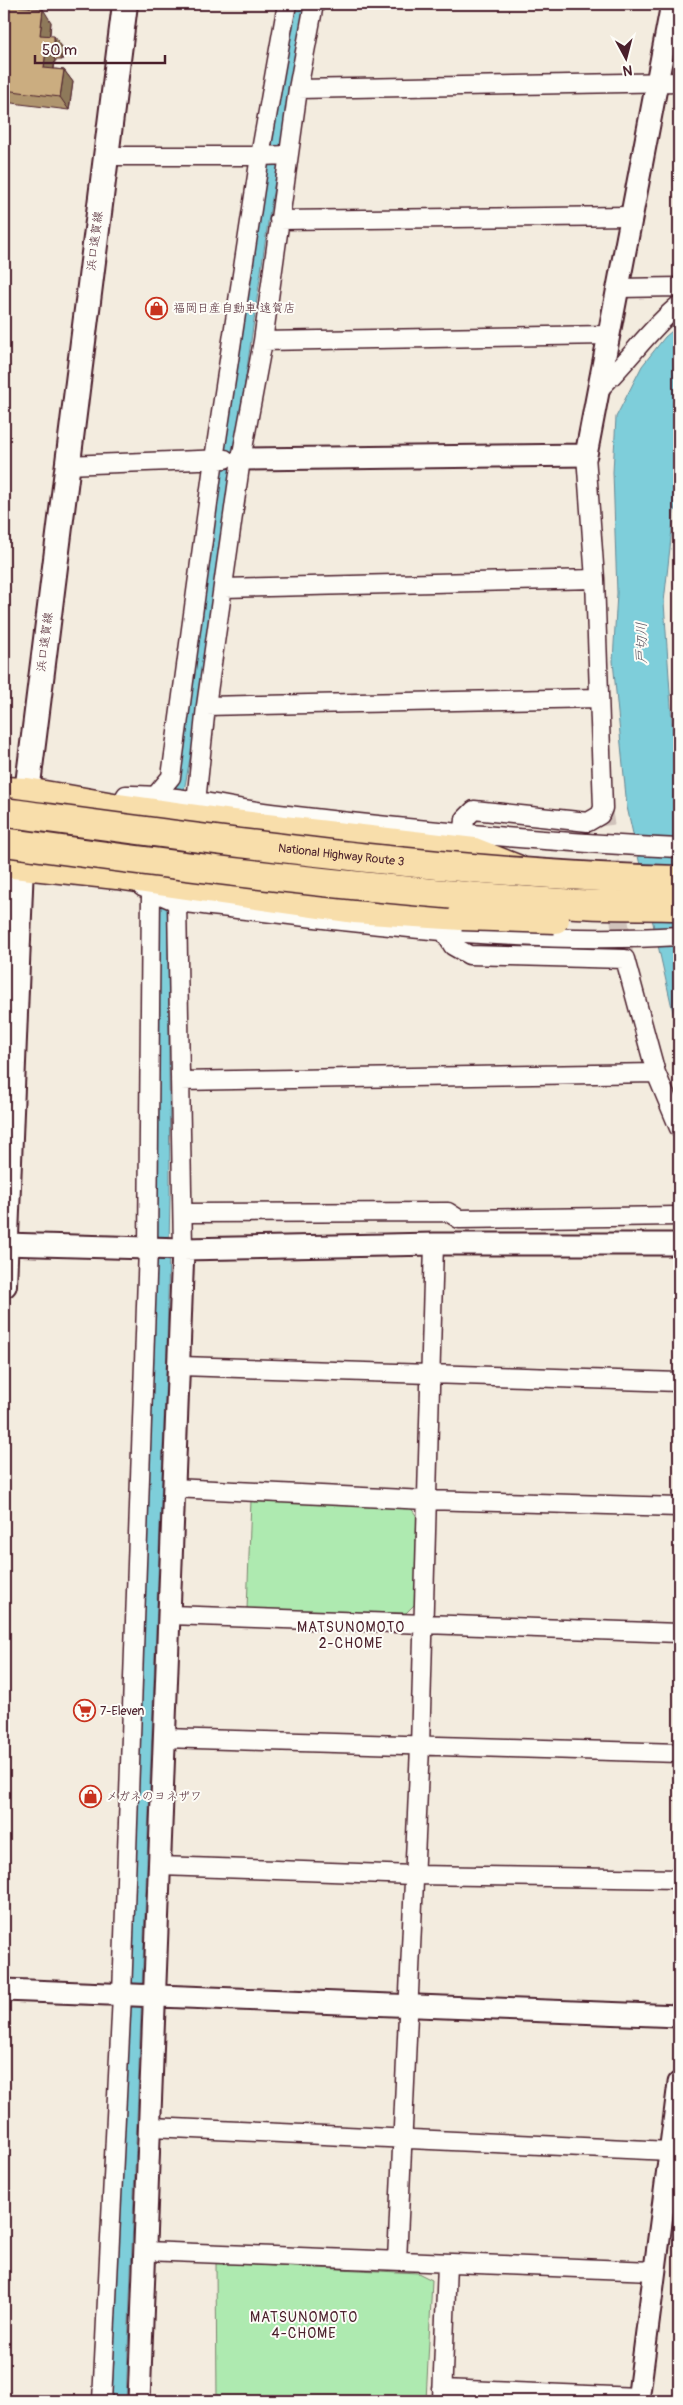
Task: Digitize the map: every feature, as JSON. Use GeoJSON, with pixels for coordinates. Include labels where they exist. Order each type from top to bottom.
{"type":"FeatureCollection","features":[{"type":"Feature","properties":{"kind":"highway"},"geometry":{"type":"LineString","coordinates":[[15,791],[119,808],[469,842],[525,872]]}},
{"type":"Feature","properties":{"kind":"highway","name":"National Highway Route 3"},"geometry":{"type":"LineString","coordinates":[[4,812],[400,863],[604,878],[679,880]]}},
{"type":"Feature","properties":{"kind":"highway"},"geometry":{"type":"LineString","coordinates":[[4,842],[222,871],[362,885],[563,903],[679,906]]}},
{"type":"Feature","properties":{"kind":"highway"},"geometry":{"type":"LineString","coordinates":[[12,864],[117,875],[454,924],[612,920],[679,914]]}},
{"type":"Feature","properties":{"kind":"main road","name":"浜口遠賀線"},"geometry":{"type":"LineString","coordinates":[[4,1284],[15,791],[66,465],[125,4]]}},
{"type":"Feature","properties":{"kind":"street"},"geometry":{"type":"LineString","coordinates":[[156,794],[171,777],[214,459],[260,156],[287,4]]}},
{"type":"Feature","properties":{"kind":"street"},"geometry":{"type":"LineString","coordinates":[[196,802],[206,706],[241,459],[263,341],[288,155],[314,4]]}},
{"type":"Feature","properties":{"kind":"street"},"geometry":{"type":"LineString","coordinates":[[469,842],[465,819],[474,810],[588,822],[600,815],[603,808],[595,579],[586,455],[672,4]]}},
{"type":"Feature","properties":{"kind":"street"},"geometry":{"type":"LineString","coordinates":[[298,89],[679,82]]}},
{"type":"Feature","properties":{"kind":"street"},"geometry":{"type":"LineString","coordinates":[[106,156],[288,155]]}},
{"type":"Feature","properties":{"kind":"street"},"geometry":{"type":"LineString","coordinates":[[279,220],[631,216]]}},
{"type":"Feature","properties":{"kind":"street"},"geometry":{"type":"LineString","coordinates":[[618,288],[679,287]]}},
{"type":"Feature","properties":{"kind":"street"},"geometry":{"type":"LineString","coordinates":[[598,390],[635,352],[664,317],[679,306]]}},
{"type":"Feature","properties":{"kind":"street"},"geometry":{"type":"LineString","coordinates":[[263,341],[609,335]]}},
{"type":"Feature","properties":{"kind":"street"},"geometry":{"type":"LineString","coordinates":[[66,465],[214,459],[586,455]]}},
{"type":"Feature","properties":{"kind":"street"},"geometry":{"type":"LineString","coordinates":[[224,588],[595,579]]}},
{"type":"Feature","properties":{"kind":"street"},"geometry":{"type":"LineString","coordinates":[[206,706],[599,698]]}},
{"type":"Feature","properties":{"kind":"street"},"geometry":{"type":"LineString","coordinates":[[119,808],[126,795],[156,794],[196,802],[469,842],[503,838],[679,848]]}},
{"type":"Feature","properties":{"kind":"street"},"geometry":{"type":"LineString","coordinates":[[117,875],[177,902],[454,924],[526,938],[633,940],[679,936]]}},
{"type":"Feature","properties":{"kind":"street"},"geometry":{"type":"LineString","coordinates":[[102,2401],[122,1995],[131,1682],[148,1248],[152,891]]}},
{"type":"Feature","properties":{"kind":"street"},"geometry":{"type":"LineString","coordinates":[[139,2401],[156,1997],[163,1738],[170,1615],[183,1249],[177,902]]}},
{"type":"Feature","properties":{"kind":"street"},"geometry":{"type":"LineString","coordinates":[[454,924],[453,946],[469,956],[625,959],[656,1074],[679,1128]]}},
{"type":"Feature","properties":{"kind":"street"},"geometry":{"type":"LineString","coordinates":[[180,1081],[656,1074]]}},
{"type":"Feature","properties":{"kind":"street"},"geometry":{"type":"LineString","coordinates":[[182,1213],[448,1212],[459,1219],[679,1216]]}},
{"type":"Feature","properties":{"kind":"street"},"geometry":{"type":"LineString","coordinates":[[5,1244],[183,1249],[434,1244],[679,1244]]}},
{"type":"Feature","properties":{"kind":"street"},"geometry":{"type":"LineString","coordinates":[[397,2261],[420,1747],[434,1244]]}},
{"type":"Feature","properties":{"kind":"street"},"geometry":{"type":"LineString","coordinates":[[180,1366],[679,1382]]}},
{"type":"Feature","properties":{"kind":"street"},"geometry":{"type":"LineString","coordinates":[[174,1488],[426,1500],[679,1507]]}},
{"type":"Feature","properties":{"kind":"street"},"geometry":{"type":"LineString","coordinates":[[170,1615],[424,1626],[679,1633]]}},
{"type":"Feature","properties":{"kind":"street"},"geometry":{"type":"LineString","coordinates":[[163,1738],[420,1747],[679,1752]]}},
{"type":"Feature","properties":{"kind":"street"},"geometry":{"type":"LineString","coordinates":[[160,1866],[414,1875],[679,1879]]}},
{"type":"Feature","properties":{"kind":"street"},"geometry":{"type":"LineString","coordinates":[[4,1990],[156,1997],[408,2004],[679,2016]]}},
{"type":"Feature","properties":{"kind":"street"},"geometry":{"type":"LineString","coordinates":[[447,2263],[442,2395],[638,2399],[679,2083]]}},
{"type":"Feature","properties":{"kind":"street"},"geometry":{"type":"LineString","coordinates":[[151,2127],[403,2137],[670,2151]]}},
{"type":"Feature","properties":{"kind":"street"},"geometry":{"type":"LineString","coordinates":[[145,2252],[654,2270]]}},
{"type":"Feature","properties":{"kind":"green space"},"geometry":{"type":"Polygon","coordinates":[[[251,1500],[411,1508],[418,1518],[417,1602],[406,1613],[247,1610],[251,1500]]]}},
{"type":"Feature","properties":{"kind":"green space"},"geometry":{"type":"Polygon","coordinates":[[[216,2263],[418,2273],[432,2280],[426,2401],[217,2401],[216,2263]]]}},
{"type":"Feature","properties":{"kind":"water"},"geometry":{"type":"Polygon","coordinates":[[[293,4],[305,4],[268,222],[195,731],[173,851],[168,934],[170,1196],[167,1345],[126,2401],[112,2401],[121,2179],[154,908],[181,748],[254,243],[293,4]]]}},
{"type":"Feature","properties":{"kind":"water","name":"戸切川"},"geometry":{"type":"Polygon","coordinates":[[[679,325],[679,498],[674,511],[664,602],[673,737],[679,781],[679,1039],[627,807],[613,661],[617,593],[613,472],[616,417],[642,366],[665,337],[679,325]]]}},
{"type":"Feature","properties":{"kind":"building"},"geometry":{"type":"Polygon","coordinates":[[[4,5],[43,9],[40,35],[54,36],[54,47],[46,47],[44,68],[64,70],[60,97],[4,90],[4,5]]]}},
{"type":"Feature","properties":{"kind":"tunnel"},"geometry":{"type":"LineString","coordinates":[[603,808],[625,959]]}},
{"type":"Feature","properties":{"kind":"place","name":"福岡日産自動車 遠賀店"},"geometry":{"type":"Point","coordinates":[157,308]}},
{"type":"Feature","properties":{"kind":"place","name":"7-Eleven"},"geometry":{"type":"Point","coordinates":[84,1711]}},
{"type":"Feature","properties":{"kind":"place","name":"メガネのヨネザワ"},"geometry":{"type":"Point","coordinates":[90,1796]}},
{"type":"Feature","properties":{"kind":"district","name":"MATSUNOMOTO 2-CHOME"},"geometry":{"type":"Point","coordinates":[351,1635]}},
{"type":"Feature","properties":{"kind":"district","name":"MATSUNOMOTO 4-CHOME"},"geometry":{"type":"Point","coordinates":[304,2326]}}]}
